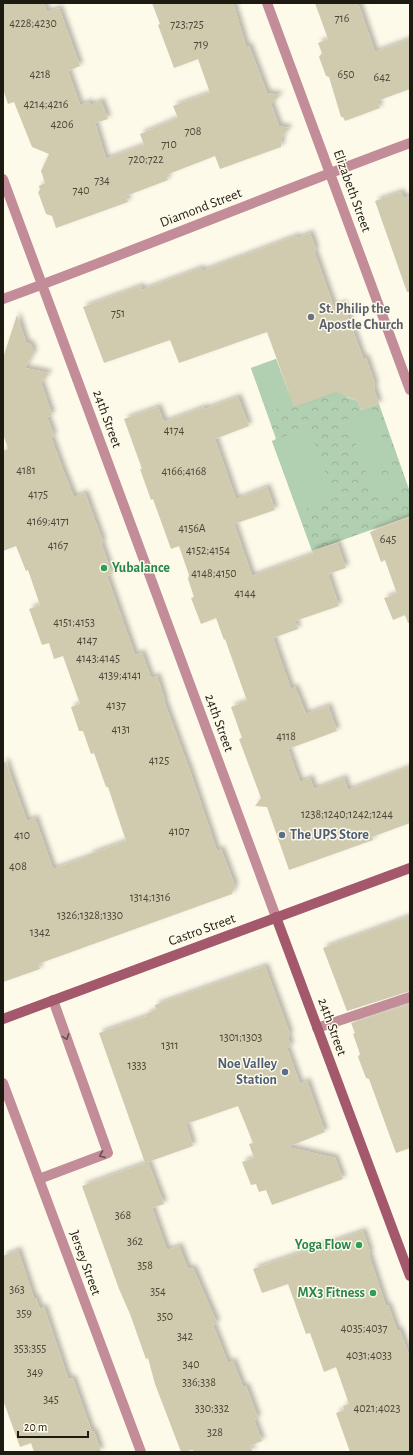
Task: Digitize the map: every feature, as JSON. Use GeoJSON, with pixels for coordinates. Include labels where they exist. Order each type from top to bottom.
{"type":"FeatureCollection","features":[{"type":"Feature","properties":{"kind":"street","name":"Elizabeth Street"},"geometry":{"type":"LineString","coordinates":[[267,3],[410,390]]}},
{"type":"Feature","properties":{"kind":"street","name":"Diamond Street"},"geometry":{"type":"LineString","coordinates":[[3,299],[410,142]]}},
{"type":"Feature","properties":{"kind":"street","name":"24th Street"},"geometry":{"type":"LineString","coordinates":[[3,179],[410,1276]]}},
{"type":"Feature","properties":{"kind":"street","name":"Castro Street"},"geometry":{"type":"LineString","coordinates":[[3,1019],[410,868]]}},
{"type":"Feature","properties":{"kind":"street"},"geometry":{"type":"LineString","coordinates":[[317,1028],[410,997]]}},
{"type":"Feature","properties":{"kind":"street"},"geometry":{"type":"LineString","coordinates":[[39,1179],[108,1153],[53,1000]]}},
{"type":"Feature","properties":{"kind":"street","name":"Jersey Street"},"geometry":{"type":"LineString","coordinates":[[3,1083],[141,1452]]}},
{"type":"Feature","properties":{"kind":"green space"},"geometry":{"type":"Polygon","coordinates":[[[276,359],[289,393],[323,381],[344,389],[347,397],[358,401],[361,410],[379,404],[410,492],[410,516],[312,551],[272,441],[276,439],[251,368],[276,359]]]}},
{"type":"Feature","properties":{"kind":"green space"},"geometry":{"type":"Polygon","coordinates":[[[276,359],[292,403],[267,412],[251,368],[276,359]]]}},
{"type":"Feature","properties":{"kind":"green space"},"geometry":{"type":"Polygon","coordinates":[[[372,409],[392,465],[367,474],[347,419],[372,409]]]}},
{"type":"Feature","properties":{"kind":"green space"},"geometry":{"type":"Polygon","coordinates":[[[309,428],[335,498],[298,511],[272,441],[309,428]]]}},
{"type":"Feature","properties":{"kind":"green space"},"geometry":{"type":"Polygon","coordinates":[[[395,471],[401,487],[372,498],[366,482],[395,471]]]}},
{"type":"Feature","properties":{"kind":"building"},"geometry":{"type":"Polygon","coordinates":[[[3,3],[44,3],[47,12],[59,8],[80,66],[68,71],[80,105],[89,102],[91,105],[101,101],[108,119],[95,123],[106,159],[144,145],[140,134],[178,118],[173,106],[210,93],[198,59],[174,68],[158,25],[160,24],[152,3],[233,3],[246,46],[249,46],[267,93],[280,95],[271,104],[279,126],[289,128],[282,137],[281,147],[220,169],[215,156],[166,175],[168,180],[126,196],[128,202],[56,228],[52,216],[46,214],[38,192],[40,190],[39,186],[45,183],[41,171],[49,154],[32,147],[14,102],[8,104],[3,89],[3,3]]]}},
{"type":"Feature","properties":{"kind":"building"},"geometry":{"type":"Polygon","coordinates":[[[315,3],[358,3],[375,52],[410,39],[410,89],[377,101],[380,108],[345,121],[343,117],[341,117],[329,77],[326,76],[319,57],[322,53],[318,43],[328,39],[315,3]]]}},
{"type":"Feature","properties":{"kind":"building"},"geometry":{"type":"Polygon","coordinates":[[[401,192],[404,198],[410,196],[410,292],[407,292],[375,201],[401,192]]]}},
{"type":"Feature","properties":{"kind":"building"},"geometry":{"type":"Polygon","coordinates":[[[310,233],[316,250],[314,251],[334,307],[343,303],[363,358],[366,358],[375,384],[374,389],[379,404],[361,410],[358,401],[336,392],[294,407],[267,332],[179,363],[170,340],[104,363],[83,307],[141,286],[142,290],[201,268],[202,271],[296,236],[297,238],[310,233]]]}},
{"type":"Feature","properties":{"kind":"building"},"geometry":{"type":"Polygon","coordinates":[[[17,315],[26,342],[31,345],[34,352],[25,368],[49,373],[41,383],[52,415],[47,417],[54,436],[51,437],[63,470],[74,497],[85,493],[103,542],[101,543],[112,574],[107,576],[135,655],[142,653],[151,678],[157,676],[164,701],[217,851],[221,849],[235,886],[232,894],[38,964],[40,969],[3,982],[3,762],[6,762],[27,821],[35,818],[53,869],[126,841],[108,787],[106,787],[94,753],[91,754],[83,731],[79,731],[71,707],[80,704],[63,656],[54,659],[49,643],[42,645],[29,609],[40,605],[28,570],[26,571],[16,546],[3,551],[3,451],[8,449],[3,434],[3,358],[17,315]]]}},
{"type":"Feature","properties":{"kind":"building"},"geometry":{"type":"Polygon","coordinates":[[[238,397],[249,426],[215,439],[236,499],[267,487],[275,510],[234,524],[252,576],[313,554],[312,551],[337,543],[346,568],[328,574],[339,606],[295,621],[298,629],[273,638],[291,689],[295,687],[306,714],[328,706],[337,731],[288,749],[300,782],[310,778],[314,789],[344,778],[348,790],[410,767],[410,823],[372,837],[373,840],[289,870],[267,807],[255,806],[261,798],[239,739],[242,738],[231,707],[247,701],[225,639],[224,640],[216,618],[201,624],[191,598],[194,597],[188,579],[189,575],[179,546],[171,549],[153,499],[151,500],[140,469],[142,469],[124,419],[158,407],[164,422],[238,397]]]}},
{"type":"Feature","properties":{"kind":"building"},"geometry":{"type":"Polygon","coordinates":[[[410,517],[410,623],[408,623],[405,615],[393,620],[384,598],[397,594],[385,560],[381,562],[370,532],[410,517]]]}},
{"type":"Feature","properties":{"kind":"building"},"geometry":{"type":"Polygon","coordinates":[[[410,916],[410,991],[347,1011],[323,948],[410,916]]]}},
{"type":"Feature","properties":{"kind":"building"},"geometry":{"type":"Polygon","coordinates":[[[265,966],[290,1034],[288,1037],[291,1046],[287,1048],[300,1084],[307,1081],[325,1132],[288,1147],[335,1158],[343,1179],[272,1205],[266,1190],[259,1192],[256,1184],[251,1185],[242,1162],[254,1158],[249,1144],[253,1143],[238,1106],[186,1124],[193,1146],[148,1162],[164,1204],[152,1208],[167,1250],[179,1246],[188,1269],[193,1268],[217,1323],[213,1325],[228,1363],[233,1361],[243,1387],[246,1386],[258,1418],[254,1420],[262,1441],[250,1446],[253,1452],[193,1452],[193,1450],[181,1452],[155,1384],[148,1358],[146,1359],[130,1314],[119,1289],[82,1186],[145,1163],[99,1033],[147,1016],[146,1014],[156,1010],[155,1005],[265,966]]]}},
{"type":"Feature","properties":{"kind":"building"},"geometry":{"type":"Polygon","coordinates":[[[410,1004],[410,1148],[396,1153],[369,1079],[366,1078],[358,1057],[360,1054],[351,1023],[410,1004]]]}},
{"type":"Feature","properties":{"kind":"building"},"geometry":{"type":"Polygon","coordinates":[[[363,1231],[370,1252],[369,1255],[386,1306],[388,1305],[397,1330],[400,1331],[408,1352],[410,1362],[410,1452],[350,1452],[336,1413],[344,1410],[343,1406],[349,1404],[336,1367],[324,1372],[310,1333],[306,1334],[288,1284],[262,1293],[253,1269],[363,1231]]]}},
{"type":"Feature","properties":{"kind":"building"},"geometry":{"type":"Polygon","coordinates":[[[18,1250],[34,1298],[36,1298],[40,1309],[44,1307],[68,1378],[73,1379],[92,1432],[94,1431],[101,1452],[34,1452],[31,1443],[20,1447],[3,1400],[3,1256],[18,1250]]]}},
{"type":"Feature","properties":{"kind":"place","name":"St. Philip the Apostle Church"},"geometry":{"type":"Point","coordinates":[311,317]}},
{"type":"Feature","properties":{"kind":"place","name":"Yubalance"},"geometry":{"type":"Point","coordinates":[104,568]}},
{"type":"Feature","properties":{"kind":"place","name":"The UPS Store"},"geometry":{"type":"Point","coordinates":[282,835]}},
{"type":"Feature","properties":{"kind":"place","name":"Noe Valley Station"},"geometry":{"type":"Point","coordinates":[285,1072]}},
{"type":"Feature","properties":{"kind":"place","name":"Yoga Flow"},"geometry":{"type":"Point","coordinates":[359,1245]}},
{"type":"Feature","properties":{"kind":"place","name":"MX3 Fitness"},"geometry":{"type":"Point","coordinates":[373,1293]}}]}
